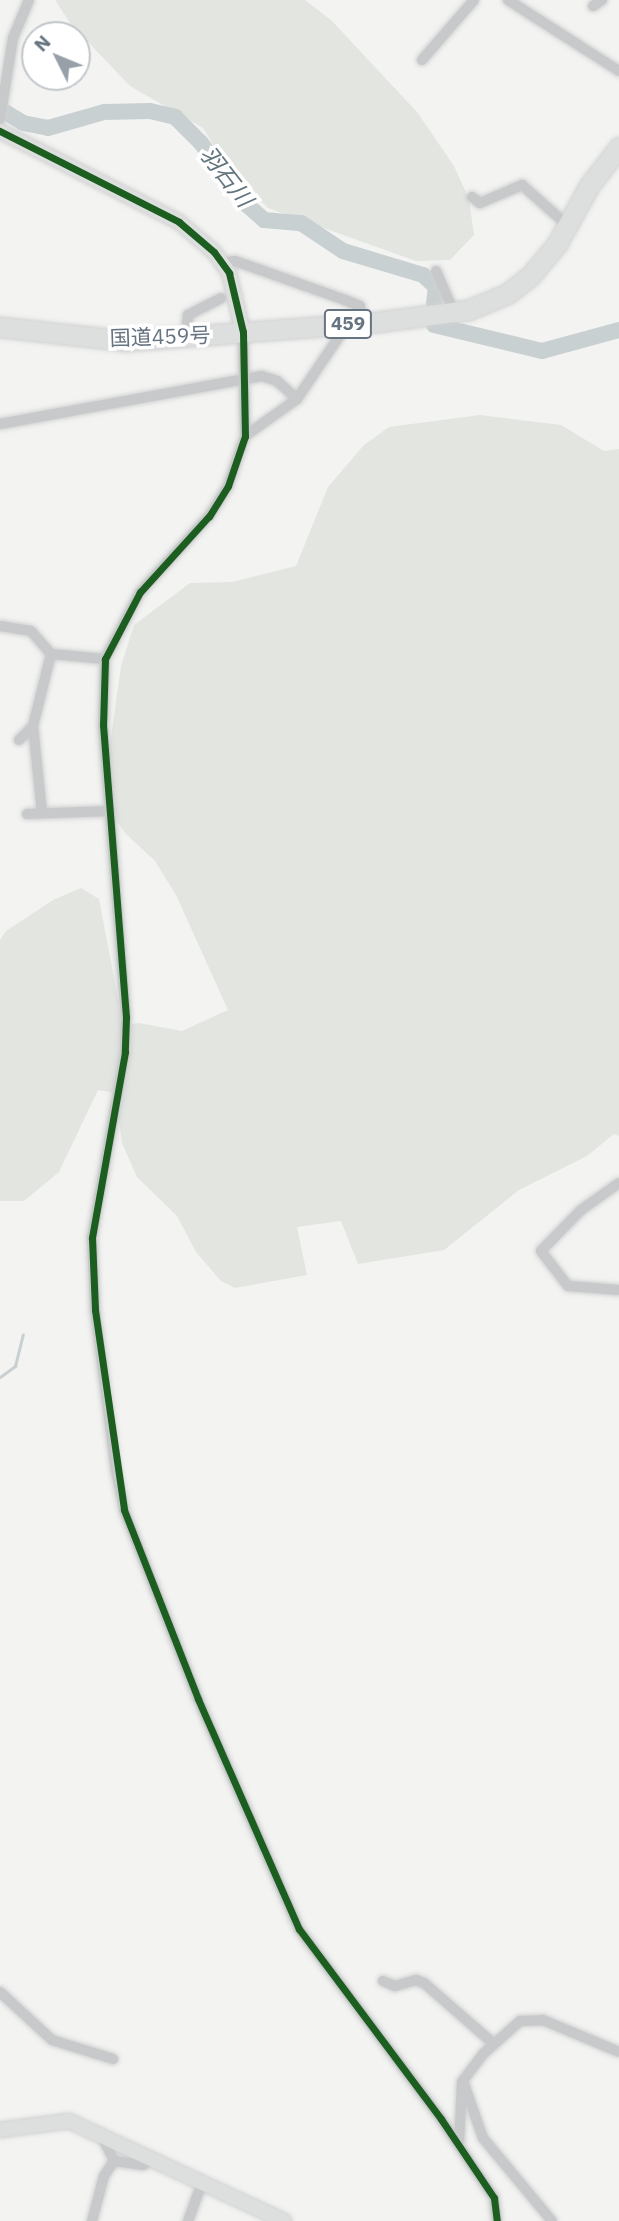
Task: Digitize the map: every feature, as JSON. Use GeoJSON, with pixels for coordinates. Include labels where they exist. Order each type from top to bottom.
{"type":"FeatureCollection","features":[{"type":"Feature","properties":{"kind":"highway","name":"国道459号"},"geometry":{"type":"LineString","coordinates":[[0,327],[126,341],[363,323],[468,310],[513,289],[531,275],[567,225],[589,186],[619,147]]}},
{"type":"Feature","properties":{"kind":"street"},"geometry":{"type":"LineString","coordinates":[[29,0],[13,38],[0,122],[179,222],[222,263],[238,300],[243,332],[245,436],[218,503],[141,592],[105,659],[103,725],[125,973],[125,1041],[92,1238],[95,1310],[124,1510],[198,1699],[299,1929],[494,2198],[497,2221]]}},
{"type":"Feature","properties":{"kind":"street"},"geometry":{"type":"LineString","coordinates":[[422,60],[474,0]]}},
{"type":"Feature","properties":{"kind":"street"},"geometry":{"type":"LineString","coordinates":[[509,0],[619,72]]}},
{"type":"Feature","properties":{"kind":"street"},"geometry":{"type":"LineString","coordinates":[[472,197],[480,203],[522,185],[567,225]]}},
{"type":"Feature","properties":{"kind":"street"},"geometry":{"type":"LineString","coordinates":[[222,263],[235,261],[360,306],[363,323]]}},
{"type":"Feature","properties":{"kind":"street"},"geometry":{"type":"LineString","coordinates":[[436,271],[454,312]]}},
{"type":"Feature","properties":{"kind":"street"},"geometry":{"type":"LineString","coordinates":[[186,338],[188,315],[220,298]]}},
{"type":"Feature","properties":{"kind":"street"},"geometry":{"type":"LineString","coordinates":[[245,436],[297,399],[340,335],[340,325]]}},
{"type":"Feature","properties":{"kind":"street"},"geometry":{"type":"LineString","coordinates":[[0,424],[245,378],[269,377],[297,399]]}},
{"type":"Feature","properties":{"kind":"street"},"geometry":{"type":"LineString","coordinates":[[0,626],[31,631],[51,654],[105,659]]}},
{"type":"Feature","properties":{"kind":"street"},"geometry":{"type":"LineString","coordinates":[[42,813],[33,726],[51,654]]}},
{"type":"Feature","properties":{"kind":"street"},"geometry":{"type":"LineString","coordinates":[[19,740],[33,726]]}},
{"type":"Feature","properties":{"kind":"street"},"geometry":{"type":"LineString","coordinates":[[27,814],[110,811]]}},
{"type":"Feature","properties":{"kind":"street"},"geometry":{"type":"LineString","coordinates":[[619,1183],[581,1210],[541,1251],[568,1286],[619,1290]]}},
{"type":"Feature","properties":{"kind":"street"},"geometry":{"type":"LineString","coordinates":[[383,1981],[395,1986],[424,1983],[494,2044]]}},
{"type":"Feature","properties":{"kind":"street"},"geometry":{"type":"LineString","coordinates":[[0,1992],[52,2039],[113,2059]]}},
{"type":"Feature","properties":{"kind":"street"},"geometry":{"type":"LineString","coordinates":[[458,2145],[463,2081],[494,2044],[520,2021],[535,2018],[619,2052]]}},
{"type":"Feature","properties":{"kind":"street"},"geometry":{"type":"LineString","coordinates":[[463,2081],[482,2138],[552,2221]]}},
{"type":"Feature","properties":{"kind":"street"},"geometry":{"type":"LineString","coordinates":[[0,2130],[55,2121],[101,2134],[284,2221]]}},
{"type":"Feature","properties":{"kind":"street"},"geometry":{"type":"LineString","coordinates":[[101,2134],[114,2161]]}},
{"type":"Feature","properties":{"kind":"street"},"geometry":{"type":"LineString","coordinates":[[114,2161],[144,2165],[154,2160]]}},
{"type":"Feature","properties":{"kind":"street"},"geometry":{"type":"LineString","coordinates":[[92,2221],[104,2176],[114,2161]]}},
{"type":"Feature","properties":{"kind":"street"},"geometry":{"type":"LineString","coordinates":[[188,2221],[202,2183]]}},
{"type":"Feature","properties":{"kind":"shaded area"},"geometry":{"type":"Polygon","coordinates":[[[55,0],[305,0],[331,20],[417,112],[454,166],[469,199],[474,235],[450,260],[416,261],[268,208],[225,164],[203,128],[130,86],[91,45],[91,21],[69,21],[55,0]]]}},
{"type":"Feature","properties":{"kind":"shaded area"},"geometry":{"type":"Polygon","coordinates":[[[480,415],[561,425],[604,451],[619,449],[619,1136],[614,1134],[587,1156],[519,1190],[444,1250],[358,1264],[341,1221],[297,1227],[307,1275],[235,1288],[221,1281],[196,1252],[177,1216],[137,1177],[122,1143],[115,1093],[98,1090],[59,1172],[24,1201],[0,1201],[0,940],[6,931],[53,900],[81,888],[99,899],[123,1025],[139,1023],[182,1031],[228,1010],[176,895],[155,861],[125,833],[110,811],[109,752],[121,666],[134,625],[190,583],[232,582],[296,566],[328,487],[364,445],[389,427],[480,415]]]}},
{"type":"Feature","properties":{"kind":"waterway","name":"羽石川"},"geometry":{"type":"LineString","coordinates":[[0,109],[23,123],[48,128],[104,112],[150,111],[175,117],[201,143],[247,205],[264,220],[301,223],[343,251],[423,275],[436,287],[434,303]]}},
{"type":"Feature","properties":{"kind":"waterway","name":"羽石川"},"geometry":{"type":"LineString","coordinates":[[434,325],[542,351],[619,330]]}},
{"type":"Feature","properties":{"kind":"waterway"},"geometry":{"type":"LineString","coordinates":[[0,1377],[15,1366],[23,1335]]}},
{"type":"Feature","properties":{"kind":"cycle path"},"geometry":{"type":"LineString","coordinates":[[0,131],[179,222],[214,252],[229,273],[243,332],[245,436],[228,486],[209,516],[140,592],[105,659],[103,725],[126,1017],[125,1052],[92,1238],[95,1310],[124,1510],[198,1699],[299,1929],[441,2119],[494,2198],[497,2221]]}}]}
